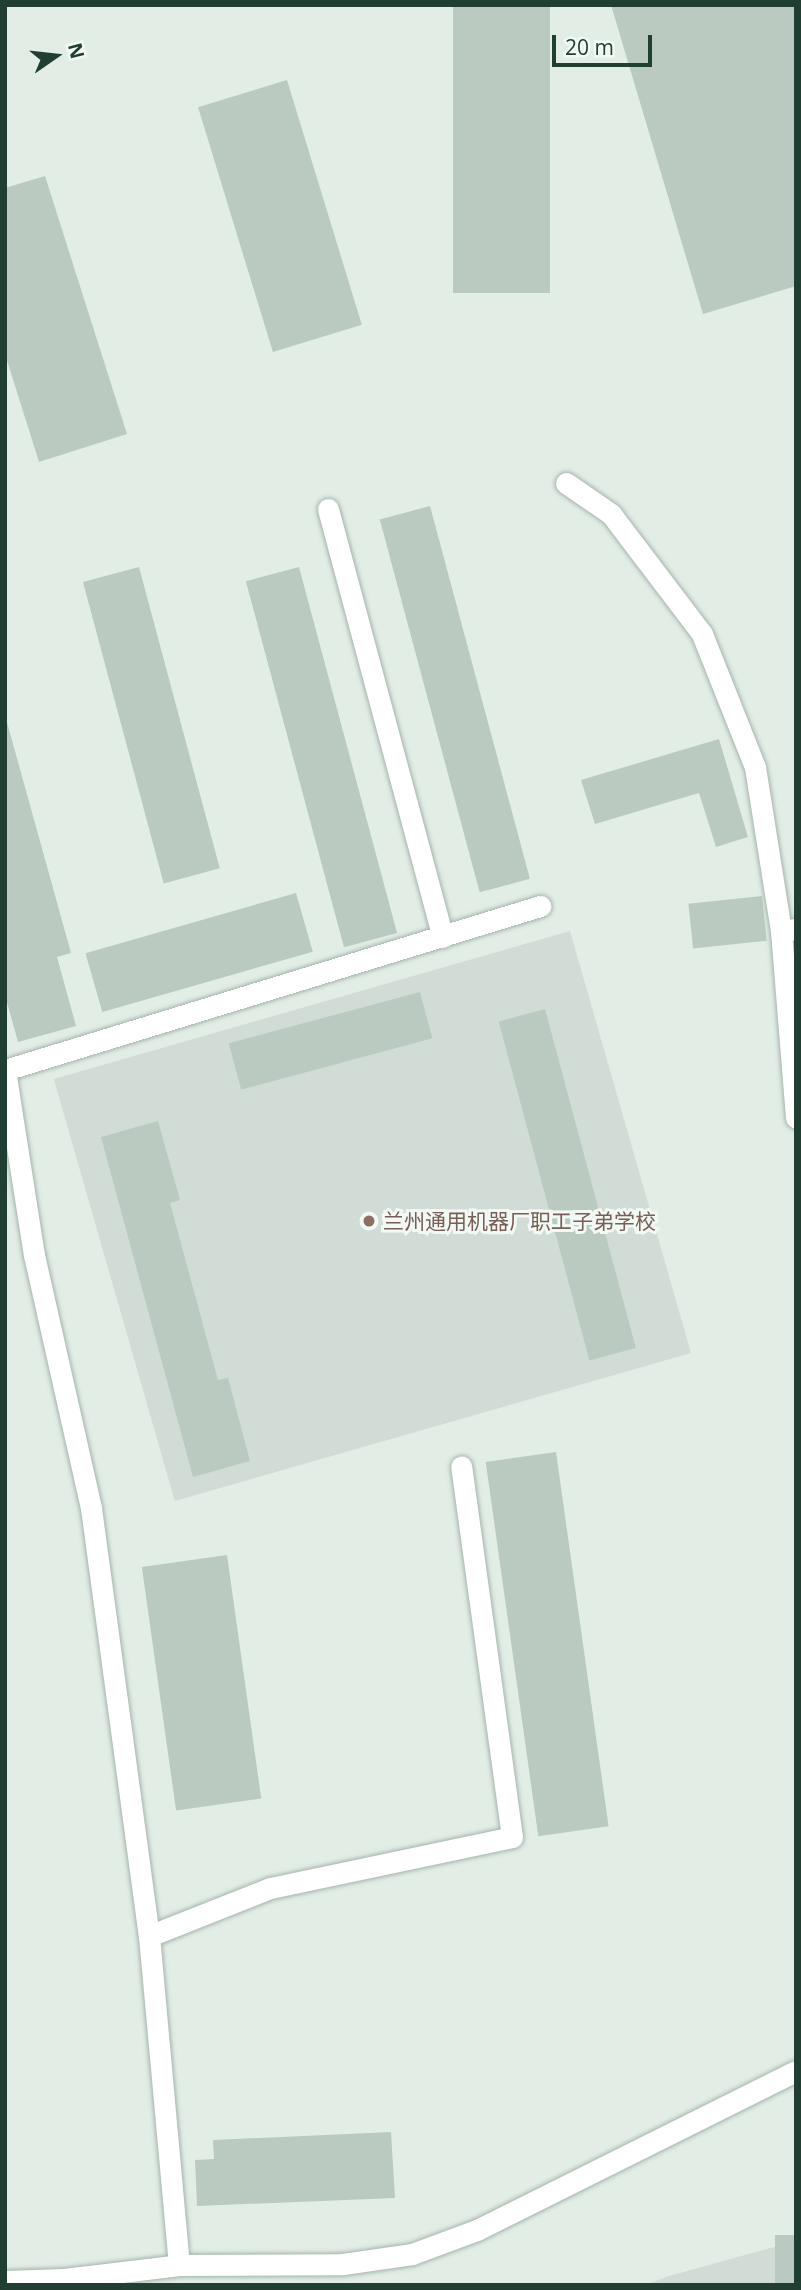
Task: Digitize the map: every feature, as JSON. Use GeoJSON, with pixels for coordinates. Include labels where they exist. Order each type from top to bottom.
{"type":"FeatureCollection","features":[{"type":"Feature","properties":{"kind":"street"},"geometry":{"type":"LineString","coordinates":[[566,484],[611,514],[702,634],[755,766],[788,930],[796,1117]]}},
{"type":"Feature","properties":{"kind":"street"},"geometry":{"type":"LineString","coordinates":[[328,509],[443,937]]}},
{"type":"Feature","properties":{"kind":"street"},"geometry":{"type":"LineString","coordinates":[[179,2265],[149,1936],[91,1508],[34,1255],[5,1070],[540,906]]}},
{"type":"Feature","properties":{"kind":"street"},"geometry":{"type":"LineString","coordinates":[[149,1936],[270,1888],[512,1837],[461,1466]]}},
{"type":"Feature","properties":{"kind":"street"},"geometry":{"type":"LineString","coordinates":[[5,2281],[64,2279],[179,2265],[343,2264],[412,2254],[477,2230],[796,2071]]}},
{"type":"Feature","properties":{"kind":"shaded area","name":"兰州通用机器厂职工子弟学校"},"geometry":{"type":"Polygon","coordinates":[[[570,931],[691,1353],[175,1501],[54,1079],[570,931]]]}},
{"type":"Feature","properties":{"kind":"shaded area"},"geometry":{"type":"Polygon","coordinates":[[[796,2241],[796,2285],[645,2285],[669,2276],[796,2241]]]}},
{"type":"Feature","properties":{"kind":"building"},"geometry":{"type":"Polygon","coordinates":[[[453,5],[550,5],[550,293],[453,293],[453,5]]]}},
{"type":"Feature","properties":{"kind":"building"},"geometry":{"type":"Polygon","coordinates":[[[611,5],[796,5],[796,286],[703,314],[611,5]]]}},
{"type":"Feature","properties":{"kind":"building"},"geometry":{"type":"Polygon","coordinates":[[[287,80],[362,325],[273,352],[198,107],[287,80]]]}},
{"type":"Feature","properties":{"kind":"building"},"geometry":{"type":"Polygon","coordinates":[[[45,176],[127,434],[39,462],[5,354],[5,188],[45,176]]]}},
{"type":"Feature","properties":{"kind":"building"},"geometry":{"type":"Polygon","coordinates":[[[430,506],[530,879],[480,892],[380,519],[430,506]]]}},
{"type":"Feature","properties":{"kind":"building"},"geometry":{"type":"Polygon","coordinates":[[[139,567],[220,868],[164,883],[83,582],[139,567]]]}},
{"type":"Feature","properties":{"kind":"building"},"geometry":{"type":"Polygon","coordinates":[[[299,567],[397,933],[344,947],[246,581],[299,567]]]}},
{"type":"Feature","properties":{"kind":"building"},"geometry":{"type":"Polygon","coordinates":[[[5,715],[71,953],[57,957],[76,1026],[18,1042],[5,995],[5,715]]]}},
{"type":"Feature","properties":{"kind":"building"},"geometry":{"type":"Polygon","coordinates":[[[719,739],[748,837],[716,847],[699,793],[595,824],[581,780],[719,739]]]}},
{"type":"Feature","properties":{"kind":"building"},"geometry":{"type":"Polygon","coordinates":[[[296,893],[313,952],[102,1012],[85,953],[296,893]]]}},
{"type":"Feature","properties":{"kind":"building"},"geometry":{"type":"Polygon","coordinates":[[[762,896],[767,941],[693,948],[688,904],[762,896]]]}},
{"type":"Feature","properties":{"kind":"building"},"geometry":{"type":"Polygon","coordinates":[[[420,992],[432,1038],[241,1090],[229,1043],[420,992]]]}},
{"type":"Feature","properties":{"kind":"building"},"geometry":{"type":"Polygon","coordinates":[[[545,1009],[636,1348],[589,1360],[499,1021],[545,1009]]]}},
{"type":"Feature","properties":{"kind":"building"},"geometry":{"type":"Polygon","coordinates":[[[158,1121],[180,1200],[170,1203],[218,1380],[228,1378],[250,1461],[193,1477],[101,1137],[158,1121]]]}},
{"type":"Feature","properties":{"kind":"building"},"geometry":{"type":"Polygon","coordinates":[[[556,1452],[609,1826],[538,1836],[486,1462],[556,1452]]]}},
{"type":"Feature","properties":{"kind":"building"},"geometry":{"type":"Polygon","coordinates":[[[227,1555],[261,1799],[176,1811],[142,1567],[227,1555]]]}},
{"type":"Feature","properties":{"kind":"building"},"geometry":{"type":"Polygon","coordinates":[[[391,2132],[395,2198],[197,2206],[195,2160],[214,2159],[213,2140],[391,2132]]]}},
{"type":"Feature","properties":{"kind":"building"},"geometry":{"type":"Polygon","coordinates":[[[775,2235],[796,2235],[796,2285],[775,2285],[775,2235]]]}},
{"type":"Feature","properties":{"kind":"place","name":"兰州通用机器厂职工子弟学校"},"geometry":{"type":"Point","coordinates":[369,1221]}}]}
